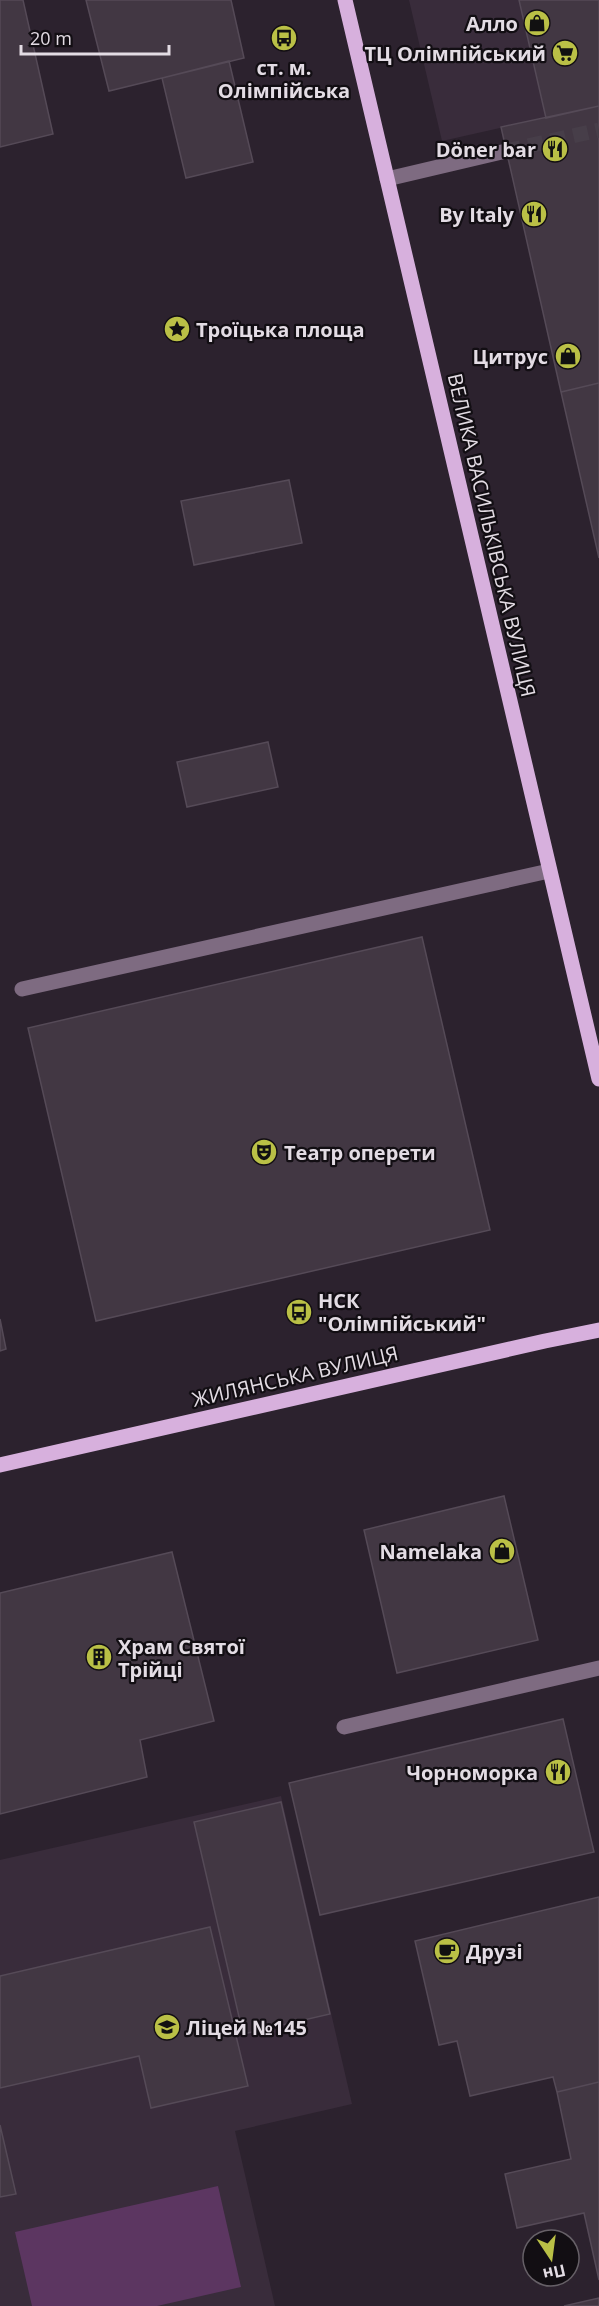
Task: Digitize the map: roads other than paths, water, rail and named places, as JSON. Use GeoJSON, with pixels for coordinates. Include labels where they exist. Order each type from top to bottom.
{"type":"FeatureCollection","features":[{"type":"Feature","properties":{"kind":"main road","name":"ВЕЛИКА ВАСИЛЬКІВСЬКА ВУЛИЦЯ"},"geometry":{"type":"LineString","coordinates":[[345,0],[599,1079]]}},
{"type":"Feature","properties":{"kind":"main road","name":"ЖИЛЯНСЬКА ВУЛИЦЯ"},"geometry":{"type":"LineString","coordinates":[[0,1465],[599,1330]]}},
{"type":"Feature","properties":{"kind":"lane"},"geometry":{"type":"LineString","coordinates":[[387,179],[506,150]]}},
{"type":"Feature","properties":{"kind":"lane"},"geometry":{"type":"LineString","coordinates":[[22,989],[549,871]]}},
{"type":"Feature","properties":{"kind":"lane"},"geometry":{"type":"LineString","coordinates":[[344,1727],[599,1668]]}},
{"type":"Feature","properties":{"kind":"tunnel"},"geometry":{"type":"LineString","coordinates":[[506,151],[599,130]]}},
{"type":"Feature","properties":{"kind":"place","name":"Алло"},"geometry":{"type":"Point","coordinates":[537,23]}},
{"type":"Feature","properties":{"kind":"place","name":"ст. м. Олімпійська"},"geometry":{"type":"Point","coordinates":[284,38]}},
{"type":"Feature","properties":{"kind":"place","name":"ТЦ Олімпійський"},"geometry":{"type":"Point","coordinates":[565,53]}},
{"type":"Feature","properties":{"kind":"place","name":"Döner bar"},"geometry":{"type":"Point","coordinates":[555,149]}},
{"type":"Feature","properties":{"kind":"place","name":"By Italy"},"geometry":{"type":"Point","coordinates":[534,214]}},
{"type":"Feature","properties":{"kind":"place","name":"Троїцька площа"},"geometry":{"type":"Point","coordinates":[177,329]}},
{"type":"Feature","properties":{"kind":"place","name":"Цитрус"},"geometry":{"type":"Point","coordinates":[568,356]}},
{"type":"Feature","properties":{"kind":"place","name":"Театр оперети"},"geometry":{"type":"Point","coordinates":[264,1152]}},
{"type":"Feature","properties":{"kind":"place","name":"НСК \"Олімпійський\""},"geometry":{"type":"Point","coordinates":[299,1312]}},
{"type":"Feature","properties":{"kind":"place","name":"Namelaka"},"geometry":{"type":"Point","coordinates":[502,1551]}},
{"type":"Feature","properties":{"kind":"place","name":"Храм Святої Трійці"},"geometry":{"type":"Point","coordinates":[99,1657]}},
{"type":"Feature","properties":{"kind":"place","name":"Чорноморка"},"geometry":{"type":"Point","coordinates":[558,1772]}},
{"type":"Feature","properties":{"kind":"place","name":"Друзі"},"geometry":{"type":"Point","coordinates":[447,1951]}},
{"type":"Feature","properties":{"kind":"place","name":"Ліцей №145"},"geometry":{"type":"Point","coordinates":[167,2027]}}]}
